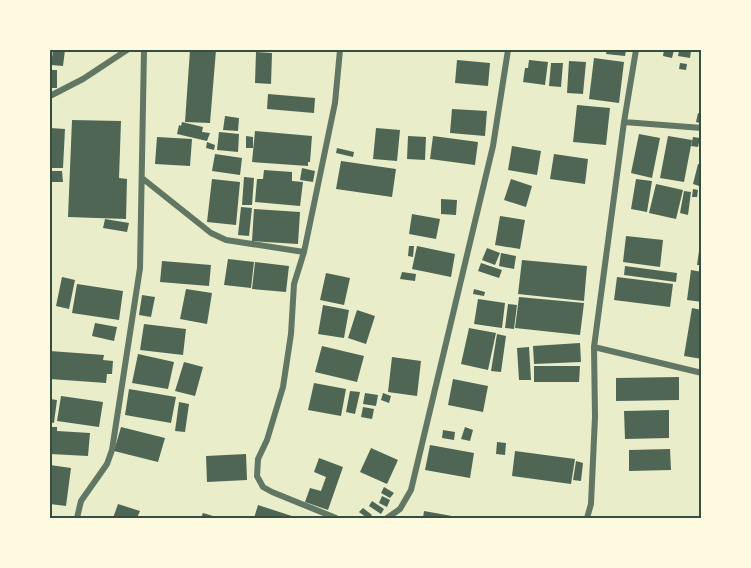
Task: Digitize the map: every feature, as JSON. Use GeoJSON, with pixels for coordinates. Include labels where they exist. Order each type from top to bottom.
{"type":"FeatureCollection","features":[{"type":"Feature","properties":{"kind":"street"},"geometry":{"type":"LineString","coordinates":[[50,96],[127,50]]}},
{"type":"Feature","properties":{"kind":"street"},"geometry":{"type":"LineString","coordinates":[[77,519],[81,501],[107,464],[112,450],[140,268],[144,50]]}},
{"type":"Feature","properties":{"kind":"street"},"geometry":{"type":"LineString","coordinates":[[336,519],[272,492],[263,487],[257,476],[258,459],[267,440],[283,387],[294,306],[294,284],[304,252],[335,103],[340,50]]}},
{"type":"Feature","properties":{"kind":"street"},"geometry":{"type":"LineString","coordinates":[[387,519],[400,509],[411,490],[493,146],[508,50]]}},
{"type":"Feature","properties":{"kind":"street"},"geometry":{"type":"LineString","coordinates":[[587,519],[591,504],[595,417],[594,347],[624,122],[636,50]]}},
{"type":"Feature","properties":{"kind":"street"},"geometry":{"type":"LineString","coordinates":[[624,122],[702,128]]}},
{"type":"Feature","properties":{"kind":"street"},"geometry":{"type":"LineString","coordinates":[[142,178],[211,233],[226,240],[304,252]]}},
{"type":"Feature","properties":{"kind":"street"},"geometry":{"type":"LineString","coordinates":[[594,347],[702,374]]}},
{"type":"Feature","properties":{"kind":"building"},"geometry":{"type":"Polygon","coordinates":[[[53,50],[65,50],[63,66],[51,65],[53,50]]]}},
{"type":"Feature","properties":{"kind":"building"},"geometry":{"type":"Polygon","coordinates":[[[190,50],[216,50],[210,123],[185,122],[190,50]]]}},
{"type":"Feature","properties":{"kind":"building"},"geometry":{"type":"Polygon","coordinates":[[[607,50],[626,50],[625,56],[606,54],[607,50]]]}},
{"type":"Feature","properties":{"kind":"building"},"geometry":{"type":"Polygon","coordinates":[[[664,50],[674,50],[672,58],[663,56],[664,50]]]}},
{"type":"Feature","properties":{"kind":"building"},"geometry":{"type":"Polygon","coordinates":[[[679,50],[691,51],[690,58],[678,56],[679,50]]]}},
{"type":"Feature","properties":{"kind":"building"},"geometry":{"type":"Polygon","coordinates":[[[256,52],[272,53],[271,84],[255,83],[256,52]]]}},
{"type":"Feature","properties":{"kind":"building"},"geometry":{"type":"Polygon","coordinates":[[[594,58],[624,62],[619,103],[589,99],[594,58]]]}},
{"type":"Feature","properties":{"kind":"building"},"geometry":{"type":"Polygon","coordinates":[[[457,60],[490,63],[488,86],[455,83],[457,60]]]}},
{"type":"Feature","properties":{"kind":"building"},"geometry":{"type":"Polygon","coordinates":[[[529,60],[548,62],[545,85],[523,82],[529,60]]]}},
{"type":"Feature","properties":{"kind":"building"},"geometry":{"type":"Polygon","coordinates":[[[569,61],[586,62],[583,94],[567,93],[569,61]]]}},
{"type":"Feature","properties":{"kind":"building"},"geometry":{"type":"Polygon","coordinates":[[[551,63],[563,63],[561,87],[549,86],[551,63]]]}},
{"type":"Feature","properties":{"kind":"building"},"geometry":{"type":"Polygon","coordinates":[[[680,63],[687,64],[686,70],[679,69],[680,63]]]}},
{"type":"Feature","properties":{"kind":"building"},"geometry":{"type":"Polygon","coordinates":[[[50,70],[57,70],[57,88],[50,88],[50,70]]]}},
{"type":"Feature","properties":{"kind":"building"},"geometry":{"type":"Polygon","coordinates":[[[268,94],[315,98],[314,113],[267,109],[268,94]]]}},
{"type":"Feature","properties":{"kind":"building"},"geometry":{"type":"Polygon","coordinates":[[[577,105],[610,108],[606,145],[573,142],[577,105]]]}},
{"type":"Feature","properties":{"kind":"building"},"geometry":{"type":"Polygon","coordinates":[[[452,109],[487,111],[485,136],[450,133],[452,109]]]}},
{"type":"Feature","properties":{"kind":"building"},"geometry":{"type":"Polygon","coordinates":[[[698,113],[702,114],[700,123],[696,122],[698,113]]]}},
{"type":"Feature","properties":{"kind":"building"},"geometry":{"type":"Polygon","coordinates":[[[225,116],[239,118],[238,131],[223,130],[225,116]]]}},
{"type":"Feature","properties":{"kind":"building"},"geometry":{"type":"Polygon","coordinates":[[[72,120],[121,121],[119,178],[127,179],[126,219],[68,217],[72,120]]]}},
{"type":"Feature","properties":{"kind":"building"},"geometry":{"type":"Polygon","coordinates":[[[182,122],[203,127],[202,132],[210,133],[207,141],[177,134],[182,122]]]}},
{"type":"Feature","properties":{"kind":"building"},"geometry":{"type":"Polygon","coordinates":[[[50,128],[65,129],[63,168],[50,168],[50,128]]]}},
{"type":"Feature","properties":{"kind":"building"},"geometry":{"type":"Polygon","coordinates":[[[376,128],[400,130],[397,161],[373,159],[376,128]]]}},
{"type":"Feature","properties":{"kind":"building"},"geometry":{"type":"Polygon","coordinates":[[[255,131],[312,136],[308,166],[252,162],[255,131]]]}},
{"type":"Feature","properties":{"kind":"building"},"geometry":{"type":"Polygon","coordinates":[[[219,132],[239,134],[238,152],[217,150],[219,132]]]}},
{"type":"Feature","properties":{"kind":"building"},"geometry":{"type":"Polygon","coordinates":[[[639,134],[660,138],[652,178],[631,173],[639,134]]]}},
{"type":"Feature","properties":{"kind":"building"},"geometry":{"type":"Polygon","coordinates":[[[246,136],[253,137],[253,148],[246,148],[246,136]]]}},
{"type":"Feature","properties":{"kind":"building"},"geometry":{"type":"Polygon","coordinates":[[[408,136],[426,137],[425,160],[407,159],[408,136]]]}},
{"type":"Feature","properties":{"kind":"building"},"geometry":{"type":"Polygon","coordinates":[[[433,136],[478,142],[475,165],[430,159],[433,136]]]}},
{"type":"Feature","properties":{"kind":"building"},"geometry":{"type":"Polygon","coordinates":[[[668,136],[692,140],[684,182],[660,178],[668,136]]]}},
{"type":"Feature","properties":{"kind":"building"},"geometry":{"type":"Polygon","coordinates":[[[157,137],[192,139],[190,166],[155,164],[157,137]]]}},
{"type":"Feature","properties":{"kind":"building"},"geometry":{"type":"Polygon","coordinates":[[[693,137],[700,138],[698,147],[691,146],[693,137]]]}},
{"type":"Feature","properties":{"kind":"building"},"geometry":{"type":"Polygon","coordinates":[[[207,142],[215,145],[214,150],[206,148],[207,142]]]}},
{"type":"Feature","properties":{"kind":"building"},"geometry":{"type":"Polygon","coordinates":[[[512,146],[541,151],[537,175],[508,170],[512,146]]]}},
{"type":"Feature","properties":{"kind":"building"},"geometry":{"type":"Polygon","coordinates":[[[337,148],[354,152],[353,157],[336,153],[337,148]]]}},
{"type":"Feature","properties":{"kind":"building"},"geometry":{"type":"Polygon","coordinates":[[[215,154],[242,158],[240,175],[212,171],[215,154]]]}},
{"type":"Feature","properties":{"kind":"building"},"geometry":{"type":"Polygon","coordinates":[[[554,154],[588,159],[585,184],[550,179],[554,154]]]}},
{"type":"Feature","properties":{"kind":"building"},"geometry":{"type":"Polygon","coordinates":[[[341,161],[396,169],[392,197],[336,189],[341,161]]]}},
{"type":"Feature","properties":{"kind":"building"},"geometry":{"type":"Polygon","coordinates":[[[698,164],[702,165],[702,187],[693,184],[698,164]]]}},
{"type":"Feature","properties":{"kind":"building"},"geometry":{"type":"Polygon","coordinates":[[[302,168],[315,171],[313,182],[300,180],[302,168]]]}},
{"type":"Feature","properties":{"kind":"building"},"geometry":{"type":"Polygon","coordinates":[[[264,170],[292,172],[292,181],[303,182],[300,206],[255,202],[257,179],[263,179],[264,170]]]}},
{"type":"Feature","properties":{"kind":"building"},"geometry":{"type":"Polygon","coordinates":[[[50,171],[62,171],[63,182],[50,182],[50,171]]]}},
{"type":"Feature","properties":{"kind":"building"},"geometry":{"type":"Polygon","coordinates":[[[244,177],[254,178],[252,205],[242,205],[244,177]]]}},
{"type":"Feature","properties":{"kind":"building"},"geometry":{"type":"Polygon","coordinates":[[[212,179],[240,182],[236,225],[207,222],[212,179]]]}},
{"type":"Feature","properties":{"kind":"building"},"geometry":{"type":"Polygon","coordinates":[[[511,179],[532,186],[526,207],[504,200],[511,179]]]}},
{"type":"Feature","properties":{"kind":"building"},"geometry":{"type":"Polygon","coordinates":[[[636,179],[652,181],[647,212],[631,209],[636,179]]]}},
{"type":"Feature","properties":{"kind":"building"},"geometry":{"type":"Polygon","coordinates":[[[656,184],[683,190],[676,219],[649,213],[656,184]]]}},
{"type":"Feature","properties":{"kind":"building"},"geometry":{"type":"Polygon","coordinates":[[[693,189],[698,190],[697,197],[692,197],[693,189]]]}},
{"type":"Feature","properties":{"kind":"building"},"geometry":{"type":"Polygon","coordinates":[[[684,191],[691,192],[688,215],[680,213],[684,191]]]}},
{"type":"Feature","properties":{"kind":"building"},"geometry":{"type":"Polygon","coordinates":[[[441,199],[457,200],[456,215],[441,214],[441,199]]]}},
{"type":"Feature","properties":{"kind":"building"},"geometry":{"type":"Polygon","coordinates":[[[241,207],[252,208],[249,236],[238,235],[241,207]]]}},
{"type":"Feature","properties":{"kind":"building"},"geometry":{"type":"Polygon","coordinates":[[[254,209],[300,212],[298,244],[252,241],[254,209]]]}},
{"type":"Feature","properties":{"kind":"building"},"geometry":{"type":"Polygon","coordinates":[[[412,214],[440,219],[436,239],[409,234],[412,214]]]}},
{"type":"Feature","properties":{"kind":"building"},"geometry":{"type":"Polygon","coordinates":[[[500,216],[525,220],[520,249],[495,245],[500,216]]]}},
{"type":"Feature","properties":{"kind":"building"},"geometry":{"type":"Polygon","coordinates":[[[105,219],[129,223],[127,232],[103,228],[105,219]]]}},
{"type":"Feature","properties":{"kind":"building"},"geometry":{"type":"Polygon","coordinates":[[[626,236],[663,240],[660,267],[623,262],[626,236]]]}},
{"type":"Feature","properties":{"kind":"building"},"geometry":{"type":"Polygon","coordinates":[[[700,244],[702,244],[702,265],[697,265],[700,244]]]}},
{"type":"Feature","properties":{"kind":"building"},"geometry":{"type":"Polygon","coordinates":[[[409,246],[414,246],[413,257],[408,256],[409,246]]]}},
{"type":"Feature","properties":{"kind":"building"},"geometry":{"type":"Polygon","coordinates":[[[417,246],[455,254],[451,277],[412,269],[417,246]]]}},
{"type":"Feature","properties":{"kind":"building"},"geometry":{"type":"Polygon","coordinates":[[[487,248],[500,253],[495,265],[482,260],[487,248]]]}},
{"type":"Feature","properties":{"kind":"building"},"geometry":{"type":"Polygon","coordinates":[[[501,253],[516,256],[514,269],[499,266],[501,253]]]}},
{"type":"Feature","properties":{"kind":"building"},"geometry":{"type":"Polygon","coordinates":[[[228,259],[254,262],[251,288],[224,285],[228,259]]]}},
{"type":"Feature","properties":{"kind":"building"},"geometry":{"type":"Polygon","coordinates":[[[522,260],[587,266],[584,301],[518,294],[522,260]]]}},
{"type":"Feature","properties":{"kind":"building"},"geometry":{"type":"Polygon","coordinates":[[[162,261],[211,265],[209,286],[160,282],[162,261]]]}},
{"type":"Feature","properties":{"kind":"building"},"geometry":{"type":"Polygon","coordinates":[[[255,262],[289,266],[286,292],[252,289],[255,262]]]}},
{"type":"Feature","properties":{"kind":"building"},"geometry":{"type":"Polygon","coordinates":[[[481,263],[502,270],[499,278],[478,271],[481,263]]]}},
{"type":"Feature","properties":{"kind":"building"},"geometry":{"type":"Polygon","coordinates":[[[625,266],[677,273],[676,282],[624,275],[625,266]]]}},
{"type":"Feature","properties":{"kind":"building"},"geometry":{"type":"Polygon","coordinates":[[[691,270],[702,272],[702,302],[687,300],[691,270]]]}},
{"type":"Feature","properties":{"kind":"building"},"geometry":{"type":"Polygon","coordinates":[[[402,272],[416,274],[415,281],[400,279],[402,272]]]}},
{"type":"Feature","properties":{"kind":"building"},"geometry":{"type":"Polygon","coordinates":[[[326,273],[350,278],[344,305],[320,300],[326,273]]]}},
{"type":"Feature","properties":{"kind":"building"},"geometry":{"type":"Polygon","coordinates":[[[62,277],[75,280],[69,309],[56,306],[62,277]]]}},
{"type":"Feature","properties":{"kind":"building"},"geometry":{"type":"Polygon","coordinates":[[[617,277],[673,284],[670,307],[614,300],[617,277]]]}},
{"type":"Feature","properties":{"kind":"building"},"geometry":{"type":"Polygon","coordinates":[[[77,284],[123,291],[119,320],[72,313],[77,284]]]}},
{"type":"Feature","properties":{"kind":"building"},"geometry":{"type":"Polygon","coordinates":[[[186,289],[212,293],[207,324],[180,319],[186,289]]]}},
{"type":"Feature","properties":{"kind":"building"},"geometry":{"type":"Polygon","coordinates":[[[474,289],[485,292],[484,296],[473,294],[474,289]]]}},
{"type":"Feature","properties":{"kind":"building"},"geometry":{"type":"Polygon","coordinates":[[[142,295],[155,297],[151,317],[139,315],[142,295]]]}},
{"type":"Feature","properties":{"kind":"building"},"geometry":{"type":"Polygon","coordinates":[[[519,297],[584,303],[580,335],[515,328],[519,297]]]}},
{"type":"Feature","properties":{"kind":"building"},"geometry":{"type":"Polygon","coordinates":[[[478,299],[505,303],[502,328],[474,324],[478,299]]]}},
{"type":"Feature","properties":{"kind":"building"},"geometry":{"type":"Polygon","coordinates":[[[508,304],[517,305],[514,329],[505,328],[508,304]]]}},
{"type":"Feature","properties":{"kind":"building"},"geometry":{"type":"Polygon","coordinates":[[[323,305],[349,310],[344,338],[318,334],[323,305]]]}},
{"type":"Feature","properties":{"kind":"building"},"geometry":{"type":"Polygon","coordinates":[[[692,308],[702,310],[702,359],[684,356],[692,308]]]}},
{"type":"Feature","properties":{"kind":"building"},"geometry":{"type":"Polygon","coordinates":[[[357,310],[375,316],[366,344],[348,338],[357,310]]]}},
{"type":"Feature","properties":{"kind":"building"},"geometry":{"type":"Polygon","coordinates":[[[95,323],[117,327],[114,341],[92,336],[95,323]]]}},
{"type":"Feature","properties":{"kind":"building"},"geometry":{"type":"Polygon","coordinates":[[[144,324],[186,329],[183,355],[140,350],[144,324]]]}},
{"type":"Feature","properties":{"kind":"building"},"geometry":{"type":"Polygon","coordinates":[[[469,328],[496,333],[488,370],[461,364],[469,328]]]}},
{"type":"Feature","properties":{"kind":"building"},"geometry":{"type":"Polygon","coordinates":[[[497,334],[506,336],[501,372],[491,371],[497,334]]]}},
{"type":"Feature","properties":{"kind":"building"},"geometry":{"type":"Polygon","coordinates":[[[580,343],[581,362],[534,364],[533,346],[580,343]]]}},
{"type":"Feature","properties":{"kind":"building"},"geometry":{"type":"Polygon","coordinates":[[[322,346],[364,356],[357,382],[315,372],[322,346]]]}},
{"type":"Feature","properties":{"kind":"building"},"geometry":{"type":"Polygon","coordinates":[[[529,347],[531,380],[519,380],[517,348],[529,347]]]}},
{"type":"Feature","properties":{"kind":"building"},"geometry":{"type":"Polygon","coordinates":[[[50,351],[104,355],[103,360],[113,361],[112,374],[107,374],[106,383],[50,379],[50,351]]]}},
{"type":"Feature","properties":{"kind":"building"},"geometry":{"type":"Polygon","coordinates":[[[138,354],[174,362],[168,389],[132,383],[138,354]]]}},
{"type":"Feature","properties":{"kind":"building"},"geometry":{"type":"Polygon","coordinates":[[[392,357],[421,361],[417,396],[388,392],[392,357]]]}},
{"type":"Feature","properties":{"kind":"building"},"geometry":{"type":"Polygon","coordinates":[[[184,362],[203,367],[195,396],[175,391],[184,362]]]}},
{"type":"Feature","properties":{"kind":"building"},"geometry":{"type":"Polygon","coordinates":[[[534,366],[580,366],[579,382],[534,382],[534,366]]]}},
{"type":"Feature","properties":{"kind":"building"},"geometry":{"type":"Polygon","coordinates":[[[679,377],[679,400],[616,401],[616,378],[679,377]]]}},
{"type":"Feature","properties":{"kind":"building"},"geometry":{"type":"Polygon","coordinates":[[[453,379],[488,386],[483,412],[448,405],[453,379]]]}},
{"type":"Feature","properties":{"kind":"building"},"geometry":{"type":"Polygon","coordinates":[[[314,383],[346,389],[341,416],[308,410],[314,383]]]}},
{"type":"Feature","properties":{"kind":"building"},"geometry":{"type":"Polygon","coordinates":[[[129,389],[176,397],[171,423],[125,415],[129,389]]]}},
{"type":"Feature","properties":{"kind":"building"},"geometry":{"type":"Polygon","coordinates":[[[350,391],[360,392],[355,414],[346,412],[350,391]]]}},
{"type":"Feature","properties":{"kind":"building"},"geometry":{"type":"Polygon","coordinates":[[[365,393],[378,395],[376,406],[363,404],[365,393]]]}},
{"type":"Feature","properties":{"kind":"building"},"geometry":{"type":"Polygon","coordinates":[[[383,393],[391,396],[389,403],[381,400],[383,393]]]}},
{"type":"Feature","properties":{"kind":"building"},"geometry":{"type":"Polygon","coordinates":[[[61,396],[103,402],[99,427],[57,421],[61,396]]]}},
{"type":"Feature","properties":{"kind":"building"},"geometry":{"type":"Polygon","coordinates":[[[50,399],[57,400],[54,423],[50,422],[50,399]]]}},
{"type":"Feature","properties":{"kind":"building"},"geometry":{"type":"Polygon","coordinates":[[[179,402],[189,404],[185,432],[175,431],[179,402]]]}},
{"type":"Feature","properties":{"kind":"building"},"geometry":{"type":"Polygon","coordinates":[[[363,407],[374,409],[372,419],[361,417],[363,407]]]}},
{"type":"Feature","properties":{"kind":"building"},"geometry":{"type":"Polygon","coordinates":[[[669,410],[669,438],[625,439],[624,411],[669,410]]]}},
{"type":"Feature","properties":{"kind":"building"},"geometry":{"type":"Polygon","coordinates":[[[50,427],[57,427],[57,431],[90,433],[88,456],[50,454],[50,427]]]}},
{"type":"Feature","properties":{"kind":"building"},"geometry":{"type":"Polygon","coordinates":[[[121,427],[165,438],[158,462],[114,451],[121,427]]]}},
{"type":"Feature","properties":{"kind":"building"},"geometry":{"type":"Polygon","coordinates":[[[465,427],[473,430],[470,441],[461,439],[465,427]]]}},
{"type":"Feature","properties":{"kind":"building"},"geometry":{"type":"Polygon","coordinates":[[[443,430],[455,432],[454,440],[442,438],[443,430]]]}},
{"type":"Feature","properties":{"kind":"building"},"geometry":{"type":"Polygon","coordinates":[[[497,442],[506,443],[505,455],[496,454],[497,442]]]}},
{"type":"Feature","properties":{"kind":"building"},"geometry":{"type":"Polygon","coordinates":[[[430,445],[474,453],[470,478],[425,470],[430,445]]]}},
{"type":"Feature","properties":{"kind":"building"},"geometry":{"type":"Polygon","coordinates":[[[371,448],[398,460],[387,484],[360,472],[371,448]]]}},
{"type":"Feature","properties":{"kind":"building"},"geometry":{"type":"Polygon","coordinates":[[[670,449],[671,470],[629,471],[629,450],[670,449]]]}},
{"type":"Feature","properties":{"kind":"building"},"geometry":{"type":"Polygon","coordinates":[[[515,451],[575,459],[571,484],[512,476],[515,451]]]}},
{"type":"Feature","properties":{"kind":"building"},"geometry":{"type":"Polygon","coordinates":[[[246,454],[247,480],[207,482],[206,456],[246,454]]]}},
{"type":"Feature","properties":{"kind":"building"},"geometry":{"type":"Polygon","coordinates":[[[319,458],[343,467],[328,510],[305,502],[310,488],[321,491],[326,477],[314,472],[319,458]]]}},
{"type":"Feature","properties":{"kind":"building"},"geometry":{"type":"Polygon","coordinates":[[[576,461],[583,463],[581,481],[573,480],[576,461]]]}},
{"type":"Feature","properties":{"kind":"building"},"geometry":{"type":"Polygon","coordinates":[[[50,465],[71,468],[66,506],[50,504],[50,465]]]}},
{"type":"Feature","properties":{"kind":"building"},"geometry":{"type":"Polygon","coordinates":[[[384,487],[394,493],[390,498],[381,493],[384,487]]]}},
{"type":"Feature","properties":{"kind":"building"},"geometry":{"type":"Polygon","coordinates":[[[382,496],[390,500],[387,507],[379,503],[382,496]]]}},
{"type":"Feature","properties":{"kind":"building"},"geometry":{"type":"Polygon","coordinates":[[[372,501],[384,509],[381,514],[369,506],[372,501]]]}},
{"type":"Feature","properties":{"kind":"building"},"geometry":{"type":"Polygon","coordinates":[[[118,504],[140,511],[137,518],[113,518],[118,504]]]}},
{"type":"Feature","properties":{"kind":"building"},"geometry":{"type":"Polygon","coordinates":[[[258,505],[298,518],[254,518],[258,505]]]}},
{"type":"Feature","properties":{"kind":"building"},"geometry":{"type":"Polygon","coordinates":[[[363,508],[372,515],[369,518],[359,512],[363,508]]]}},
{"type":"Feature","properties":{"kind":"building"},"geometry":{"type":"Polygon","coordinates":[[[424,511],[452,516],[451,518],[423,518],[424,511]]]}},
{"type":"Feature","properties":{"kind":"building"},"geometry":{"type":"Polygon","coordinates":[[[203,513],[220,518],[201,518],[203,513]]]}}]}
